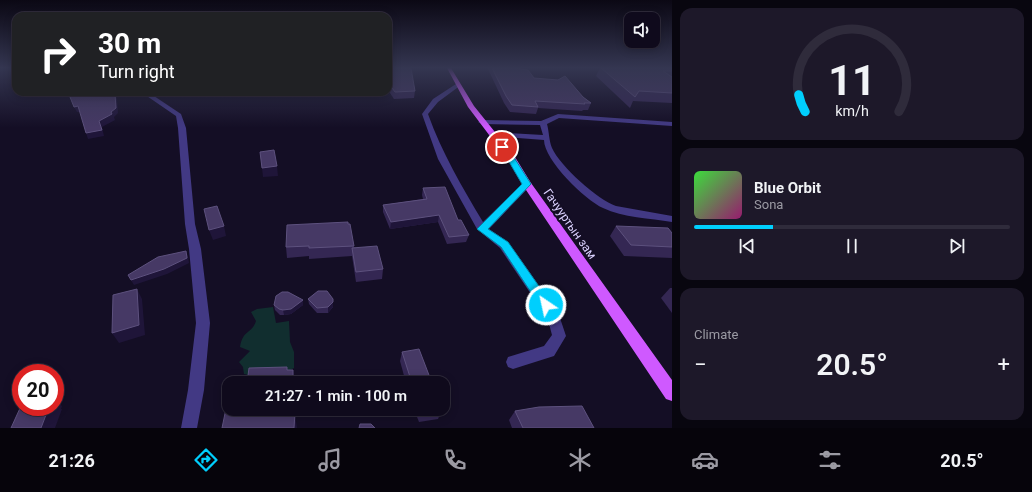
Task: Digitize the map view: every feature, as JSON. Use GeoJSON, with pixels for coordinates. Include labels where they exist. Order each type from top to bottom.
{"type":"FeatureCollection","features":[{"type":"Feature","properties":{"kind":"main road","name":"Гачууртын зам"},"geometry":{"type":"LineString","coordinates":[[460,88],[482,122],[512,159],[526,184],[672,394]]}},
{"type":"Feature","properties":{"kind":"street"},"geometry":{"type":"LineString","coordinates":[[453,88],[438,97],[425,114],[431,136],[459,191],[482,229],[504,245],[546,305],[554,319],[559,336],[549,351],[514,362]]}},
{"type":"Feature","properties":{"kind":"street"},"geometry":{"type":"LineString","coordinates":[[150,96],[179,115],[182,128],[190,224],[203,323],[196,390],[189,428]]}},
{"type":"Feature","properties":{"kind":"street"},"geometry":{"type":"LineString","coordinates":[[482,122],[543,123],[548,119],[558,116],[672,124]]}},
{"type":"Feature","properties":{"kind":"street"},"geometry":{"type":"LineString","coordinates":[[543,123],[548,148],[566,172],[593,198],[606,206],[672,219]]}},
{"type":"Feature","properties":{"kind":"street"},"geometry":{"type":"LineString","coordinates":[[492,134],[547,138]]}},
{"type":"Feature","properties":{"kind":"street"},"geometry":{"type":"LineString","coordinates":[[482,229],[526,184]]}},
{"type":"Feature","properties":{"kind":"green space"},"geometry":{"type":"Polygon","coordinates":[[[273,307],[276,323],[289,321],[290,342],[294,352],[294,368],[269,376],[250,376],[244,374],[243,367],[239,362],[250,351],[240,347],[241,341],[256,321],[251,312],[257,309],[273,307]]]}},
{"type":"Feature","properties":{"kind":"building"},"geometry":{"type":"Polygon","coordinates":[[[392,88],[414,88],[415,91],[395,92],[392,88]]]}},
{"type":"Feature","properties":{"kind":"building"},"geometry":{"type":"Polygon","coordinates":[[[502,88],[575,88],[591,103],[584,103],[585,104],[535,101],[538,107],[512,105],[502,88]]]}},
{"type":"Feature","properties":{"kind":"building"},"geometry":{"type":"Polygon","coordinates":[[[624,88],[672,88],[672,93],[639,91],[635,97],[624,88]]]}},
{"type":"Feature","properties":{"kind":"building"},"geometry":{"type":"Polygon","coordinates":[[[70,96],[115,96],[116,108],[111,112],[112,114],[99,121],[102,130],[86,133],[78,106],[74,107],[70,96]]]}},
{"type":"Feature","properties":{"kind":"building"},"geometry":{"type":"Polygon","coordinates":[[[274,150],[277,166],[262,168],[260,152],[274,150]]]}},
{"type":"Feature","properties":{"kind":"building"},"geometry":{"type":"Polygon","coordinates":[[[445,187],[458,220],[461,220],[469,235],[449,237],[439,215],[391,222],[383,205],[427,199],[423,188],[445,187]]]}},
{"type":"Feature","properties":{"kind":"building"},"geometry":{"type":"Polygon","coordinates":[[[217,206],[224,226],[209,230],[204,209],[217,206]]]}},
{"type":"Feature","properties":{"kind":"building"},"geometry":{"type":"Polygon","coordinates":[[[348,222],[348,224],[350,224],[354,246],[309,248],[309,246],[286,247],[287,225],[348,222]]]}},
{"type":"Feature","properties":{"kind":"building"},"geometry":{"type":"Polygon","coordinates":[[[616,226],[668,228],[672,233],[672,247],[631,245],[616,226]]]}},
{"type":"Feature","properties":{"kind":"building"},"geometry":{"type":"Polygon","coordinates":[[[377,246],[383,269],[356,272],[352,248],[377,246]]]}},
{"type":"Feature","properties":{"kind":"building"},"geometry":{"type":"Polygon","coordinates":[[[186,251],[187,258],[164,269],[131,280],[128,275],[158,257],[186,251]]]}},
{"type":"Feature","properties":{"kind":"building"},"geometry":{"type":"Polygon","coordinates":[[[137,289],[139,325],[112,333],[113,295],[137,289]]]}},
{"type":"Feature","properties":{"kind":"building"},"geometry":{"type":"Polygon","coordinates":[[[318,291],[327,291],[333,299],[333,302],[328,307],[317,308],[308,299],[318,291]]]}},
{"type":"Feature","properties":{"kind":"building"},"geometry":{"type":"Polygon","coordinates":[[[282,292],[288,292],[303,300],[291,309],[279,309],[274,305],[276,296],[282,292]]]}},
{"type":"Feature","properties":{"kind":"building"},"geometry":{"type":"Polygon","coordinates":[[[419,349],[429,376],[410,376],[402,352],[419,349]]]}},
{"type":"Feature","properties":{"kind":"building"},"geometry":{"type":"Polygon","coordinates":[[[287,367],[287,370],[293,370],[293,376],[248,376],[249,368],[287,367]]]}},
{"type":"Feature","properties":{"kind":"building"},"geometry":{"type":"Polygon","coordinates":[[[582,406],[594,428],[523,428],[515,411],[539,407],[582,406]]]}},
{"type":"Feature","properties":{"kind":"building"},"geometry":{"type":"Polygon","coordinates":[[[16,416],[46,416],[41,428],[11,428],[16,416]]]}},
{"type":"Feature","properties":{"kind":"building"},"geometry":{"type":"Polygon","coordinates":[[[224,416],[295,416],[294,428],[222,428],[224,416]]]}},
{"type":"Feature","properties":{"kind":"building"},"geometry":{"type":"Polygon","coordinates":[[[360,424],[371,424],[375,428],[359,428],[360,424]]]}},
{"type":"Feature","properties":{"kind":"route"},"geometry":{"type":"LineString","coordinates":[[502,147],[512,159],[526,184],[482,229],[504,245],[546,305]]}}]}
